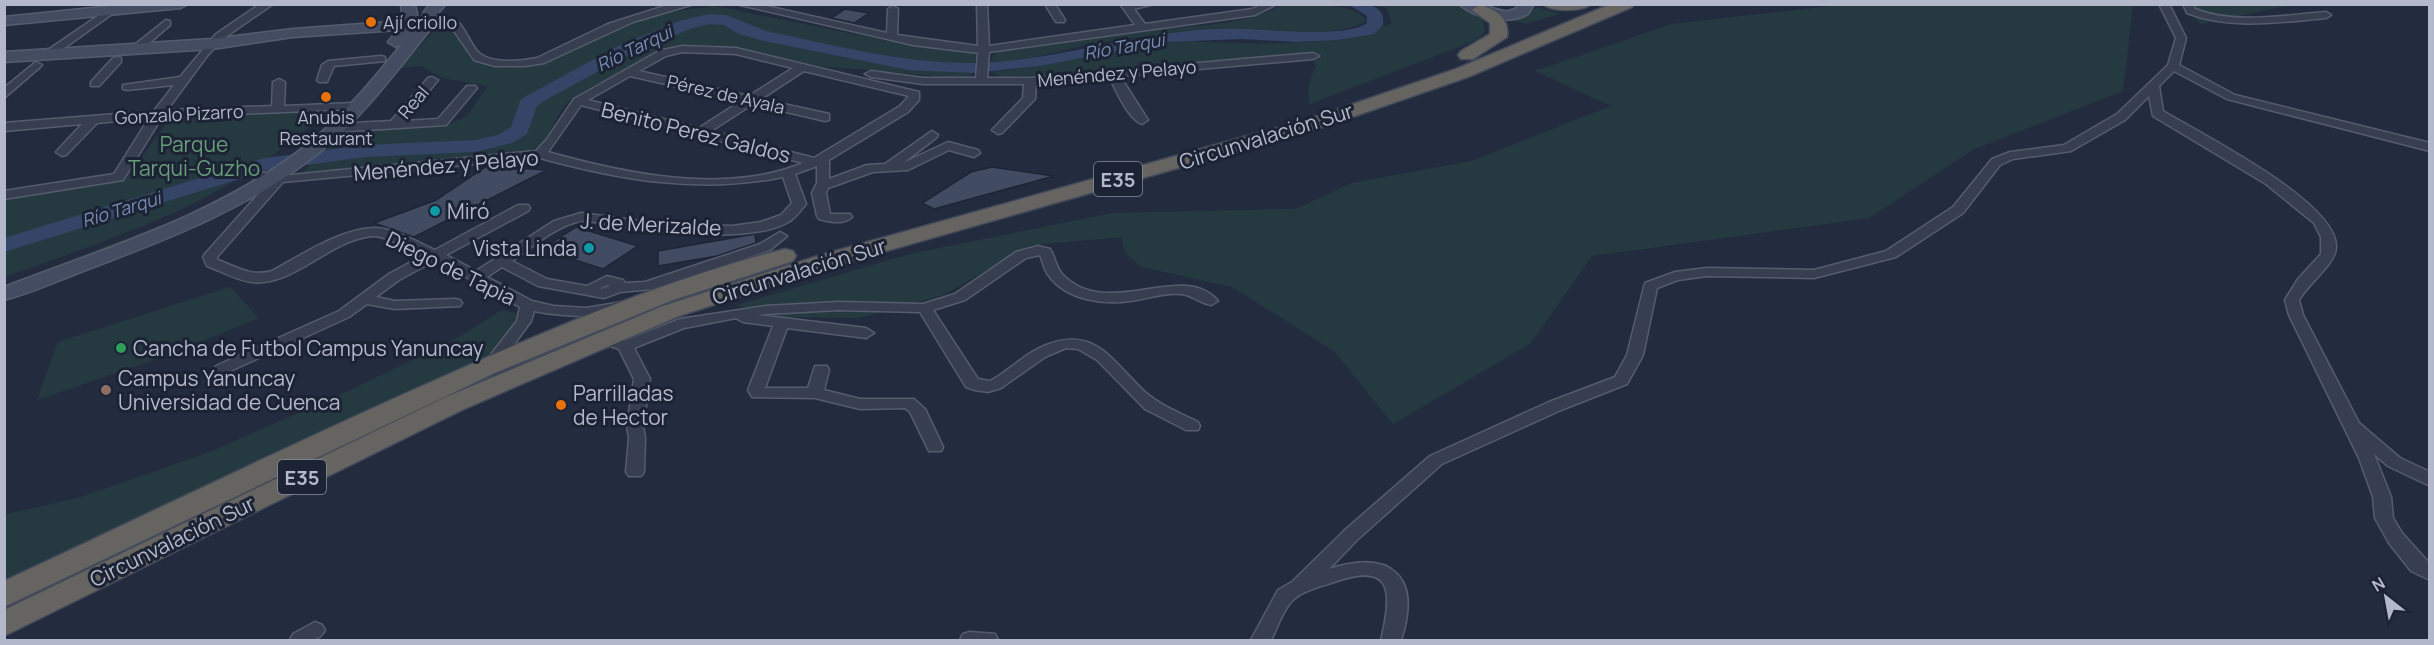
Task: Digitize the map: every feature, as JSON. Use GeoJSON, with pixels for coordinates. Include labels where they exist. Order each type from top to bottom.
{"type":"FeatureCollection","features":[{"type":"Feature","properties":{"kind":"highway"},"geometry":{"type":"LineString","coordinates":[[1551,4],[1583,4]]}},
{"type":"Feature","properties":{"kind":"highway","name":"Circunvalación Sur"},"geometry":{"type":"LineString","coordinates":[[4,595],[376,418],[491,366],[651,299],[738,269],[1189,146],[1292,115],[1396,82],[1592,4]]}},
{"type":"Feature","properties":{"kind":"highway","name":"Circunvalación Sur"},"geometry":{"type":"LineString","coordinates":[[4,624],[444,408],[615,343],[671,311],[763,280],[1216,152],[1414,90],[1515,52],[1626,4]]}},
{"type":"Feature","properties":{"kind":"highway"},"geometry":{"type":"LineString","coordinates":[[1467,55],[1498,37],[1501,27],[1499,22],[1472,6]]}},
{"type":"Feature","properties":{"kind":"main road"},"geometry":{"type":"LineString","coordinates":[[4,21],[181,4]]}},
{"type":"Feature","properties":{"kind":"main road"},"geometry":{"type":"LineString","coordinates":[[408,4],[412,12],[422,20]]}},
{"type":"Feature","properties":{"kind":"main road"},"geometry":{"type":"LineString","coordinates":[[1472,6],[1493,15],[1512,15],[1525,9],[1527,4]]}},
{"type":"Feature","properties":{"kind":"main road"},"geometry":{"type":"LineString","coordinates":[[4,67],[117,60],[286,41],[422,20]]}},
{"type":"Feature","properties":{"kind":"main road"},"geometry":{"type":"LineString","coordinates":[[4,284],[182,216],[270,175],[290,149],[337,108],[381,58],[422,20]]}},
{"type":"Feature","properties":{"kind":"main road"},"geometry":{"type":"LineString","coordinates":[[4,294],[197,219],[221,207],[315,147],[354,107],[422,20]]}},
{"type":"Feature","properties":{"kind":"main road"},"geometry":{"type":"LineString","coordinates":[[4,57],[136,49],[207,49]]}},
{"type":"Feature","properties":{"kind":"main road"},"geometry":{"type":"LineString","coordinates":[[221,207],[245,204],[253,210]]}},
{"type":"Feature","properties":{"kind":"street"},"geometry":{"type":"LineString","coordinates":[[4,195],[118,177],[158,114],[207,49],[268,4]]}},
{"type":"Feature","properties":{"kind":"street"},"geometry":{"type":"LineString","coordinates":[[422,20],[455,25],[469,43],[473,53],[480,59],[508,64],[532,63],[622,21],[647,12],[689,4]]}},
{"type":"Feature","properties":{"kind":"street"},"geometry":{"type":"LineString","coordinates":[[800,17],[813,4]]}},
{"type":"Feature","properties":{"kind":"street"},"geometry":{"type":"LineString","coordinates":[[982,4],[984,55],[982,80]]}},
{"type":"Feature","properties":{"kind":"street"},"geometry":{"type":"LineString","coordinates":[[1050,4],[1060,20]]}},
{"type":"Feature","properties":{"kind":"street"},"geometry":{"type":"LineString","coordinates":[[1126,6],[1149,4]]}},
{"type":"Feature","properties":{"kind":"street"},"geometry":{"type":"LineString","coordinates":[[745,5],[984,55],[1142,27],[1187,23],[1255,12],[1272,4]]}},
{"type":"Feature","properties":{"kind":"street"},"geometry":{"type":"LineString","coordinates":[[1299,587],[1351,535],[1436,460],[1621,380],[1635,355],[1640,323],[1650,286],[1675,276],[1707,272],[1814,274],[1891,254],[1958,210],[1996,162],[2010,156],[2067,148],[2121,117],[2173,66],[2181,38],[2164,4]]}},
{"type":"Feature","properties":{"kind":"street"},"geometry":{"type":"LineString","coordinates":[[2188,4],[2191,11],[2208,18],[2270,19],[2326,15]]}},
{"type":"Feature","properties":{"kind":"street"},"geometry":{"type":"LineString","coordinates":[[1126,6],[1142,27]]}},
{"type":"Feature","properties":{"kind":"street"},"geometry":{"type":"LineString","coordinates":[[892,37],[893,9]]}},
{"type":"Feature","properties":{"kind":"street"},"geometry":{"type":"LineString","coordinates":[[49,54],[108,12]]}},
{"type":"Feature","properties":{"kind":"street"},"geometry":{"type":"LineString","coordinates":[[136,49],[166,23]]}},
{"type":"Feature","properties":{"kind":"street"},"geometry":{"type":"LineString","coordinates":[[540,154],[552,141],[578,101],[663,54],[689,48],[722,49],[808,67]]}},
{"type":"Feature","properties":{"kind":"street","name":"Menéndez y Pelayo"},"geometry":{"type":"LineString","coordinates":[[808,67],[923,81],[1030,81],[1313,56]]}},
{"type":"Feature","properties":{"kind":"street"},"geometry":{"type":"LineString","coordinates":[[323,80],[328,65],[332,63],[381,58]]}},
{"type":"Feature","properties":{"kind":"street"},"geometry":{"type":"LineString","coordinates":[[95,84],[117,60]]}},
{"type":"Feature","properties":{"kind":"street"},"geometry":{"type":"LineString","coordinates":[[4,95],[36,65]]}},
{"type":"Feature","properties":{"kind":"street"},"geometry":{"type":"LineString","coordinates":[[2173,66],[2231,97],[2430,147]]}},
{"type":"Feature","properties":{"kind":"street"},"geometry":{"type":"LineString","coordinates":[[700,133],[808,67]]}},
{"type":"Feature","properties":{"kind":"street","name":"Menéndez y Pelayo"},"geometry":{"type":"LineString","coordinates":[[270,175],[303,178],[540,154],[570,163],[679,182],[721,181],[788,172],[819,160],[904,109],[913,100],[915,94],[808,67]]}},
{"type":"Feature","properties":{"kind":"street","name":"Pérez de Ayala"},"geometry":{"type":"LineString","coordinates":[[627,72],[825,117]]}},
{"type":"Feature","properties":{"kind":"street"},"geometry":{"type":"LineString","coordinates":[[1113,74],[1142,120]]}},
{"type":"Feature","properties":{"kind":"street"},"geometry":{"type":"LineString","coordinates":[[127,87],[183,80]]}},
{"type":"Feature","properties":{"kind":"street","name":"Real"},"geometry":{"type":"LineString","coordinates":[[394,125],[432,80]]}},
{"type":"Feature","properties":{"kind":"street"},"geometry":{"type":"LineString","coordinates":[[998,130],[1029,99],[1030,81]]}},
{"type":"Feature","properties":{"kind":"street"},"geometry":{"type":"LineString","coordinates":[[278,109],[279,82]]}},
{"type":"Feature","properties":{"kind":"street"},"geometry":{"type":"LineString","coordinates":[[2154,86],[2157,113],[2259,175],[2306,208],[2323,226],[2329,240],[2329,251],[2324,264],[2305,279],[2292,300],[2304,335],[2368,458],[2382,497],[2384,518],[2418,566],[2430,573]]}},
{"type":"Feature","properties":{"kind":"street"},"geometry":{"type":"LineString","coordinates":[[335,128],[442,122],[471,88]]}},
{"type":"Feature","properties":{"kind":"street","name":"Benito Perez Galdos"},"geometry":{"type":"LineString","coordinates":[[578,101],[700,133],[819,160]]}},
{"type":"Feature","properties":{"kind":"street","name":"Gonzalo Pizarro"},"geometry":{"type":"LineString","coordinates":[[4,127],[158,114],[354,107]]}},
{"type":"Feature","properties":{"kind":"street"},"geometry":{"type":"LineString","coordinates":[[62,152],[94,119]]}},
{"type":"Feature","properties":{"kind":"street"},"geometry":{"type":"LineString","coordinates":[[890,167],[932,135]]}},
{"type":"Feature","properties":{"kind":"street"},"geometry":{"type":"LineString","coordinates":[[824,183],[829,184],[871,168],[904,167],[948,146],[974,153]]}},
{"type":"Feature","properties":{"kind":"street"},"geometry":{"type":"LineString","coordinates":[[819,160],[824,183],[819,193],[824,216],[845,217]]}},
{"type":"Feature","properties":{"kind":"street","name":"J. de Merizalde"},"geometry":{"type":"LineString","coordinates":[[477,277],[559,224],[581,217],[679,230],[740,229],[773,224],[795,214],[799,204],[788,172]]}},
{"type":"Feature","properties":{"kind":"street","name":"Diego de Tapia"},"geometry":{"type":"LineString","coordinates":[[270,175],[253,210],[210,257],[207,265],[252,278],[263,278],[277,274],[340,240],[373,232],[384,234],[436,255],[528,305],[554,310],[586,312],[651,299]]}},
{"type":"Feature","properties":{"kind":"street"},"geometry":{"type":"LineString","coordinates":[[222,369],[344,314],[394,277],[523,208]]}},
{"type":"Feature","properties":{"kind":"street"},"geometry":{"type":"LineString","coordinates":[[503,262],[543,283],[604,294],[617,288],[647,286],[765,247],[780,236]]}},
{"type":"Feature","properties":{"kind":"street"},"geometry":{"type":"LineString","coordinates":[[635,472],[637,438],[635,426],[642,380],[615,343],[680,324],[766,310],[838,306],[924,308],[960,297],[1021,255],[1038,250],[1045,252],[1050,260],[1052,271],[1066,285],[1097,299],[1110,300],[1183,289],[1198,292],[1211,301]]}},
{"type":"Feature","properties":{"kind":"street"},"geometry":{"type":"LineString","coordinates":[[365,299],[395,304],[455,303]]}},
{"type":"Feature","properties":{"kind":"street","name":"Diego de Tapia"},"geometry":{"type":"LineString","coordinates":[[491,366],[524,321],[528,305]]}},
{"type":"Feature","properties":{"kind":"street"},"geometry":{"type":"LineString","coordinates":[[924,308],[972,383],[977,387],[996,386],[1032,358],[1061,345],[1081,343],[1100,354],[1149,405],[1192,426]]}},
{"type":"Feature","properties":{"kind":"street"},"geometry":{"type":"LineString","coordinates":[[726,315],[781,324],[866,333]]}},
{"type":"Feature","properties":{"kind":"street"},"geometry":{"type":"LineString","coordinates":[[781,324],[756,390],[758,393],[815,393],[860,404],[908,402],[917,409],[935,447]]}},
{"type":"Feature","properties":{"kind":"street"},"geometry":{"type":"LineString","coordinates":[[815,393],[822,370]]}},
{"type":"Feature","properties":{"kind":"street"},"geometry":{"type":"LineString","coordinates":[[2349,421],[2394,462],[2430,480]]}},
{"type":"Feature","properties":{"kind":"street"},"geometry":{"type":"LineString","coordinates":[[1261,640],[1285,595],[1299,587],[1348,571],[1370,568],[1385,575],[1398,588],[1400,612],[1391,640]]}},
{"type":"Feature","properties":{"kind":"street"},"geometry":{"type":"LineString","coordinates":[[970,640],[988,640]]}},
{"type":"Feature","properties":{"kind":"green space"},"geometry":{"type":"Polygon","coordinates":[[[1850,4],[2133,5],[2123,91],[1972,150],[1869,218],[1592,256],[1531,343],[1393,424],[1334,351],[1232,287],[1142,267],[1124,252],[1122,237],[1032,245],[943,295],[859,318],[783,317],[737,305],[910,254],[1113,213],[1296,209],[1352,183],[1471,161],[1611,106],[1535,71],[1672,24],[1850,4]]]}},
{"type":"Feature","properties":{"kind":"green space"},"geometry":{"type":"Polygon","coordinates":[[[1282,5],[1340,7],[1351,10],[1367,21],[1326,32],[1213,32],[1145,37],[1086,45],[1019,60],[991,62],[998,52],[1094,37],[1236,21],[1282,5]]]}},
{"type":"Feature","properties":{"kind":"green space"},"geometry":{"type":"Polygon","coordinates":[[[1375,5],[1461,5],[1477,13],[1483,20],[1485,31],[1478,39],[1310,104],[1309,85],[1316,68],[1313,53],[1059,74],[1001,77],[992,72],[1149,44],[1192,41],[1310,42],[1352,36],[1392,23],[1387,8],[1375,5]]]}},
{"type":"Feature","properties":{"kind":"green space"},"geometry":{"type":"Polygon","coordinates":[[[2182,5],[2290,5],[2201,24],[2182,5]]]}},
{"type":"Feature","properties":{"kind":"green space"},"geometry":{"type":"Polygon","coordinates":[[[715,6],[912,46],[971,54],[978,56],[978,59],[970,79],[829,67],[723,46],[680,47],[639,62],[573,98],[561,111],[546,138],[524,153],[302,174],[314,158],[349,129],[451,124],[468,115],[487,86],[443,78],[422,66],[401,68],[438,26],[457,32],[470,58],[507,68],[550,62],[593,38],[663,13],[715,6]]]}},
{"type":"Feature","properties":{"kind":"green space"},"geometry":{"type":"Polygon","coordinates":[[[1537,7],[1559,14],[1526,24],[1505,18],[1524,15],[1537,7]]]}},
{"type":"Feature","properties":{"kind":"green space","name":"Parque Tarqui-Guzho"},"geometry":{"type":"Polygon","coordinates":[[[328,112],[265,161],[198,201],[116,236],[5,277],[5,200],[119,179],[131,172],[171,117],[328,112]]]}},
{"type":"Feature","properties":{"kind":"green space"},"geometry":{"type":"Polygon","coordinates":[[[232,198],[5,292],[5,285],[232,198]]]}},
{"type":"Feature","properties":{"kind":"green space","name":"Cancha de Futbol Campus Yanuncay"},"geometry":{"type":"Polygon","coordinates":[[[230,287],[259,318],[171,354],[37,400],[58,342],[230,287]]]}},
{"type":"Feature","properties":{"kind":"green space"},"geometry":{"type":"Polygon","coordinates":[[[502,310],[520,314],[525,325],[502,351],[5,583],[4,515],[81,497],[210,452],[359,386],[457,338],[502,310]]]}},
{"type":"Feature","properties":{"kind":"building"},"geometry":{"type":"Polygon","coordinates":[[[845,9],[869,13],[854,23],[831,18],[845,9]]]}},
{"type":"Feature","properties":{"kind":"building","name":"Miró"},"geometry":{"type":"Polygon","coordinates":[[[487,166],[547,170],[414,237],[374,223],[436,200],[487,166]]]}},
{"type":"Feature","properties":{"kind":"building"},"geometry":{"type":"Polygon","coordinates":[[[992,167],[1054,176],[934,209],[922,203],[971,172],[992,167]]]}},
{"type":"Feature","properties":{"kind":"building","name":"Vista Linda"},"geometry":{"type":"Polygon","coordinates":[[[576,227],[638,246],[603,269],[541,249],[576,227]]]}},
{"type":"Feature","properties":{"kind":"building"},"geometry":{"type":"Polygon","coordinates":[[[755,234],[756,243],[717,256],[658,266],[658,251],[755,234]]]}},
{"type":"Feature","properties":{"kind":"waterway","name":"Río Tarqui"},"geometry":{"type":"LineString","coordinates":[[4,245],[265,164],[365,151],[475,146],[505,139],[520,130],[528,103],[596,64],[656,35],[709,19],[728,21],[742,29],[764,36],[909,65],[974,68],[1039,61],[1166,37],[1242,34],[1295,37],[1337,35],[1368,30],[1375,25],[1374,13],[1356,4]]}},
{"type":"Feature","properties":{"kind":"place","name":"Ají criollo"},"geometry":{"type":"Point","coordinates":[371,22]}},
{"type":"Feature","properties":{"kind":"place","name":"Anubis Restaurant"},"geometry":{"type":"Point","coordinates":[326,97]}},
{"type":"Feature","properties":{"kind":"place","name":"Miró"},"geometry":{"type":"Point","coordinates":[435,211]}},
{"type":"Feature","properties":{"kind":"place","name":"Vista Linda"},"geometry":{"type":"Point","coordinates":[589,248]}},
{"type":"Feature","properties":{"kind":"place","name":"Cancha de Futbol Campus Yanuncay"},"geometry":{"type":"Point","coordinates":[121,348]}},
{"type":"Feature","properties":{"kind":"place","name":"Campus Yanuncay Universidad de Cuenca"},"geometry":{"type":"Point","coordinates":[106,390]}},
{"type":"Feature","properties":{"kind":"place","name":"Parrilladas de Hector"},"geometry":{"type":"Point","coordinates":[561,405]}}]}
